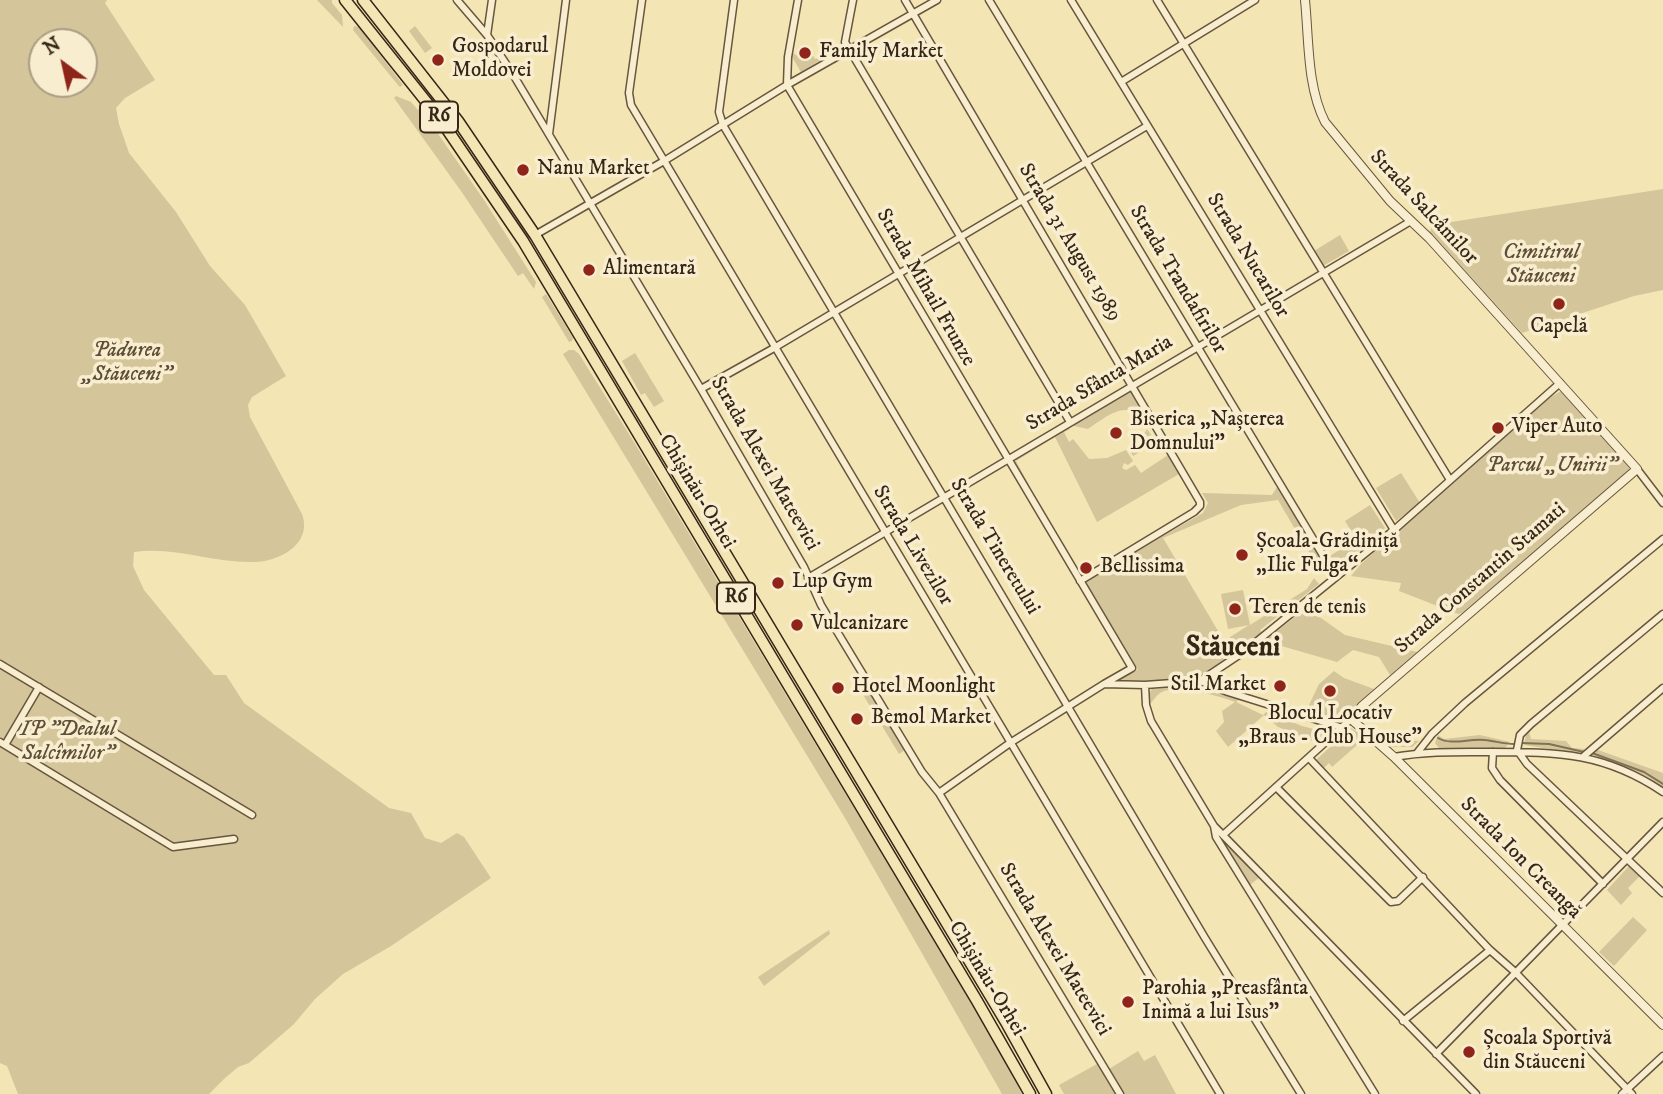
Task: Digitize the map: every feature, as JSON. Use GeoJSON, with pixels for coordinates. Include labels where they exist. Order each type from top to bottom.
{"type":"FeatureCollection","features":[{"type":"Feature","properties":{"kind":"highway","name":"Chișinău-Orhei"},"geometry":{"type":"LineString","coordinates":[[345,0],[440,119],[523,241],[963,977],[1030,1094]]}},
{"type":"Feature","properties":{"kind":"highway","name":"Chișinău-Orhei"},"geometry":{"type":"LineString","coordinates":[[363,0],[458,121],[536,235],[1007,1024],[1046,1094]]}},
{"type":"Feature","properties":{"kind":"street","name":"Strada Alexei Mateevici"},"geometry":{"type":"LineString","coordinates":[[457,0],[487,35],[591,203],[804,567],[821,605],[922,772],[939,793],[1120,1094]]}},
{"type":"Feature","properties":{"kind":"street"},"geometry":{"type":"LineString","coordinates":[[487,35],[492,0]]}},
{"type":"Feature","properties":{"kind":"street"},"geometry":{"type":"LineString","coordinates":[[549,134],[566,0]]}},
{"type":"Feature","properties":{"kind":"street","name":"Strada Livezilor"},"geometry":{"type":"LineString","coordinates":[[642,0],[629,99],[774,348],[1220,1094]]}},
{"type":"Feature","properties":{"kind":"street","name":"Strada Tineretului"},"geometry":{"type":"LineString","coordinates":[[734,0],[719,112],[723,125],[1205,938],[1301,1094]]}},
{"type":"Feature","properties":{"kind":"street"},"geometry":{"type":"LineString","coordinates":[[787,85],[788,57],[798,0]]}},
{"type":"Feature","properties":{"kind":"street"},"geometry":{"type":"LineString","coordinates":[[853,0],[845,42],[1070,422]]}},
{"type":"Feature","properties":{"kind":"street","name":"Strada 31 August 1989"},"geometry":{"type":"LineString","coordinates":[[905,0],[1199,498],[1200,506],[1080,581]]}},
{"type":"Feature","properties":{"kind":"street"},"geometry":{"type":"LineString","coordinates":[[536,235],[664,161],[787,85],[937,0]]}},
{"type":"Feature","properties":{"kind":"street","name":"Strada Trandafirilor"},"geometry":{"type":"LineString","coordinates":[[989,0],[1336,577]]}},
{"type":"Feature","properties":{"kind":"street","name":"Strada Nucarilor"},"geometry":{"type":"LineString","coordinates":[[1071,0],[1394,530]]}},
{"type":"Feature","properties":{"kind":"street"},"geometry":{"type":"LineString","coordinates":[[1157,0],[1450,480]]}},
{"type":"Feature","properties":{"kind":"street"},"geometry":{"type":"LineString","coordinates":[[1121,82],[1243,3],[1255,0]]}},
{"type":"Feature","properties":{"kind":"street","name":"Strada Salcâmilor"},"geometry":{"type":"LineString","coordinates":[[1305,0],[1314,92],[1319,110],[1339,141],[1390,201],[1429,238],[1637,469],[1663,503]]}},
{"type":"Feature","properties":{"kind":"street","name":"Strada Mihail Frunze"},"geometry":{"type":"LineString","coordinates":[[787,85],[1006,460],[1132,668],[1104,684]]}},
{"type":"Feature","properties":{"kind":"street"},"geometry":{"type":"LineString","coordinates":[[701,389],[1147,126]]}},
{"type":"Feature","properties":{"kind":"street","name":"Strada Sfânta Maria"},"geometry":{"type":"LineString","coordinates":[[808,578],[1411,221]]}},
{"type":"Feature","properties":{"kind":"street"},"geometry":{"type":"LineString","coordinates":[[1200,681],[1235,660],[1394,530],[1560,383]]}},
{"type":"Feature","properties":{"kind":"street","name":"Strada Constantin Stamati"},"geometry":{"type":"LineString","coordinates":[[1351,719],[1362,706],[1455,624],[1637,469]]}},
{"type":"Feature","properties":{"kind":"street"},"geometry":{"type":"LineString","coordinates":[[1417,753],[1445,720],[1663,539]]}},
{"type":"Feature","properties":{"kind":"street"},"geometry":{"type":"LineString","coordinates":[[1663,614],[1531,724],[1520,735],[1517,750],[1527,764],[1663,893]]}},
{"type":"Feature","properties":{"kind":"street"},"geometry":{"type":"LineString","coordinates":[[0,664],[252,815]]}},
{"type":"Feature","properties":{"kind":"street"},"geometry":{"type":"LineString","coordinates":[[939,793],[1010,743],[1104,684],[1145,685],[1200,681],[1343,728]]}},
{"type":"Feature","properties":{"kind":"street"},"geometry":{"type":"LineString","coordinates":[[1145,685],[1146,705],[1151,721],[1214,826],[1476,1094]]}},
{"type":"Feature","properties":{"kind":"street"},"geometry":{"type":"LineString","coordinates":[[38,687],[3,743],[173,846],[234,839]]}},
{"type":"Feature","properties":{"kind":"street"},"geometry":{"type":"LineString","coordinates":[[1584,756],[1663,688]]}},
{"type":"Feature","properties":{"kind":"street"},"geometry":{"type":"LineString","coordinates":[[1223,835],[1351,719]]}},
{"type":"Feature","properties":{"kind":"street","name":"Strada Ion Creangă"},"geometry":{"type":"LineString","coordinates":[[1351,719],[1394,757],[1663,1025]]}},
{"type":"Feature","properties":{"kind":"street"},"geometry":{"type":"LineString","coordinates":[[1394,757],[1417,753],[1517,750],[1584,756],[1645,780],[1663,792]]}},
{"type":"Feature","properties":{"kind":"street"},"geometry":{"type":"LineString","coordinates":[[1493,752],[1492,768],[1500,780],[1603,884]]}},
{"type":"Feature","properties":{"kind":"street"},"geometry":{"type":"LineString","coordinates":[[1309,758],[1627,1092],[1663,1056]]}},
{"type":"Feature","properties":{"kind":"street"},"geometry":{"type":"LineString","coordinates":[[1276,787],[1391,901],[1398,901],[1423,877]]}},
{"type":"Feature","properties":{"kind":"street"},"geometry":{"type":"LineString","coordinates":[[1436,1055],[1663,822]]}},
{"type":"Feature","properties":{"kind":"street"},"geometry":{"type":"LineString","coordinates":[[1214,826],[1216,837],[1375,1094]]}},
{"type":"Feature","properties":{"kind":"street"},"geometry":{"type":"LineString","coordinates":[[1403,1021],[1490,950]]}},
{"type":"Feature","properties":{"kind":"green space","name":"Pădurea „Stăuceni”"},"geometry":{"type":"Polygon","coordinates":[[[0,0],[107,0],[105,3],[155,80],[125,98],[116,108],[129,153],[176,212],[210,266],[245,305],[286,376],[252,397],[248,405],[250,417],[302,514],[304,525],[298,542],[283,555],[273,559],[238,562],[149,551],[134,552],[133,566],[144,590],[214,675],[226,675],[244,703],[389,808],[411,813],[425,838],[441,843],[457,833],[464,837],[491,878],[391,946],[343,974],[315,999],[294,1024],[249,1063],[238,1067],[209,1094],[18,1094],[7,1066],[0,1063],[0,0]]]}},
{"type":"Feature","properties":{"kind":"green space"},"geometry":{"type":"Polygon","coordinates":[[[317,0],[332,0],[342,15],[343,27],[317,0]]]}},
{"type":"Feature","properties":{"kind":"green space"},"geometry":{"type":"Polygon","coordinates":[[[354,26],[359,27],[403,85],[398,85],[353,30],[354,26]]]}},
{"type":"Feature","properties":{"kind":"green space"},"geometry":{"type":"Polygon","coordinates":[[[415,26],[432,48],[425,53],[409,31],[415,26]]]}},
{"type":"Feature","properties":{"kind":"green space"},"geometry":{"type":"Polygon","coordinates":[[[837,50],[801,72],[792,57],[793,53],[802,59],[813,56],[815,59],[837,50]]]}},
{"type":"Feature","properties":{"kind":"green space"},"geometry":{"type":"Polygon","coordinates":[[[396,96],[411,102],[418,110],[420,108],[484,200],[536,282],[534,289],[523,273],[518,276],[394,98],[396,96]]]}},
{"type":"Feature","properties":{"kind":"green space","name":"Cimitirul Stăuceni"},"geometry":{"type":"Polygon","coordinates":[[[1663,189],[1663,290],[1634,296],[1522,333],[1430,232],[1432,225],[1663,189]]]}},
{"type":"Feature","properties":{"kind":"green space"},"geometry":{"type":"Polygon","coordinates":[[[1340,235],[1349,251],[1323,266],[1314,251],[1340,235]]]}},
{"type":"Feature","properties":{"kind":"green space"},"geometry":{"type":"Polygon","coordinates":[[[546,294],[573,338],[572,341],[569,342],[542,297],[546,294]]]}},
{"type":"Feature","properties":{"kind":"green space"},"geometry":{"type":"Polygon","coordinates":[[[569,350],[579,354],[634,442],[997,1046],[1022,1094],[1002,1094],[845,818],[563,354],[569,350]]]}},
{"type":"Feature","properties":{"kind":"green space"},"geometry":{"type":"Polygon","coordinates":[[[635,353],[664,401],[654,407],[645,393],[641,395],[622,361],[635,353]]]}},
{"type":"Feature","properties":{"kind":"green space"},"geometry":{"type":"Polygon","coordinates":[[[1131,390],[1161,439],[1159,440],[1150,425],[1127,410],[1109,415],[1088,429],[1074,426],[1074,423],[1131,390]]]}},
{"type":"Feature","properties":{"kind":"green space","name":"Parcul „Unirii”"},"geometry":{"type":"Polygon","coordinates":[[[1561,391],[1629,464],[1629,471],[1625,475],[1462,613],[1458,614],[1399,591],[1401,583],[1351,576],[1361,564],[1549,398],[1561,391]]]}},
{"type":"Feature","properties":{"kind":"green space"},"geometry":{"type":"Polygon","coordinates":[[[1067,428],[1070,429],[1064,432],[1069,442],[1073,439],[1089,459],[1107,458],[1126,450],[1133,461],[1128,465],[1124,463],[1122,468],[1126,470],[1135,465],[1141,473],[1168,455],[1179,474],[1097,522],[1055,437],[1016,461],[1029,485],[1027,486],[1014,464],[1016,458],[1067,428]]]}},
{"type":"Feature","properties":{"kind":"green space"},"geometry":{"type":"Polygon","coordinates":[[[1147,429],[1156,442],[1133,456],[1129,449],[1139,442],[1147,429]]]}},
{"type":"Feature","properties":{"kind":"green space"},"geometry":{"type":"Polygon","coordinates":[[[1401,473],[1420,503],[1396,521],[1376,488],[1401,473]]]}},
{"type":"Feature","properties":{"kind":"green space"},"geometry":{"type":"Polygon","coordinates":[[[1277,487],[1305,533],[1299,536],[1278,500],[1241,505],[1163,538],[1224,641],[1249,625],[1228,629],[1221,594],[1243,590],[1250,625],[1307,589],[1314,578],[1319,584],[1260,630],[1262,633],[1239,650],[1235,647],[1231,650],[1233,656],[1199,677],[1184,680],[1113,682],[1138,669],[1085,581],[1203,513],[1208,503],[1202,493],[1272,495],[1277,487]]]}},
{"type":"Feature","properties":{"kind":"green space"},"geometry":{"type":"Polygon","coordinates":[[[1370,505],[1385,528],[1362,549],[1339,565],[1335,564],[1330,556],[1356,539],[1345,521],[1370,505]]]}},
{"type":"Feature","properties":{"kind":"green space"},"geometry":{"type":"Polygon","coordinates":[[[1302,540],[1310,541],[1330,574],[1318,573],[1320,571],[1302,540]]]}},
{"type":"Feature","properties":{"kind":"green space"},"geometry":{"type":"Polygon","coordinates":[[[1306,612],[1321,618],[1345,635],[1417,652],[1390,675],[1379,657],[1353,650],[1337,662],[1278,645],[1277,649],[1261,644],[1300,613],[1306,612]]]}},
{"type":"Feature","properties":{"kind":"green space"},"geometry":{"type":"Polygon","coordinates":[[[1334,671],[1344,678],[1374,689],[1351,709],[1348,716],[1331,719],[1317,713],[1309,705],[1319,684],[1334,671]]]}},
{"type":"Feature","properties":{"kind":"green space"},"geometry":{"type":"Polygon","coordinates":[[[858,681],[860,684],[863,682],[905,750],[899,754],[856,683],[858,681]]]}},
{"type":"Feature","properties":{"kind":"green space"},"geometry":{"type":"Polygon","coordinates":[[[1199,688],[1240,699],[1236,702],[1263,715],[1266,712],[1329,733],[1320,744],[1278,727],[1264,715],[1228,747],[1216,731],[1224,722],[1222,711],[1235,702],[1176,689],[1160,693],[1148,706],[1148,695],[1152,689],[1199,688]]]}},
{"type":"Feature","properties":{"kind":"green space"},"geometry":{"type":"Polygon","coordinates":[[[1351,728],[1366,737],[1332,767],[1329,763],[1324,768],[1316,760],[1351,728]]]}},
{"type":"Feature","properties":{"kind":"green space"},"geometry":{"type":"Polygon","coordinates":[[[1529,732],[1531,739],[1566,741],[1572,748],[1584,749],[1583,754],[1524,745],[1529,732]]]}},
{"type":"Feature","properties":{"kind":"green space"},"geometry":{"type":"Polygon","coordinates":[[[1379,735],[1384,739],[1419,741],[1412,747],[1390,747],[1379,735]]]}},
{"type":"Feature","properties":{"kind":"green space"},"geometry":{"type":"Polygon","coordinates":[[[1438,735],[1444,739],[1480,735],[1510,742],[1505,748],[1439,748],[1435,743],[1438,735]]]}},
{"type":"Feature","properties":{"kind":"green space"},"geometry":{"type":"Polygon","coordinates":[[[1595,749],[1663,773],[1663,788],[1644,775],[1593,755],[1595,749]]]}},
{"type":"Feature","properties":{"kind":"green space"},"geometry":{"type":"Polygon","coordinates":[[[1218,833],[1260,877],[1250,885],[1218,833]]]}},
{"type":"Feature","properties":{"kind":"green space"},"geometry":{"type":"Polygon","coordinates":[[[1629,866],[1641,875],[1628,888],[1632,893],[1621,905],[1607,890],[1629,866]]]}},
{"type":"Feature","properties":{"kind":"green space"},"geometry":{"type":"Polygon","coordinates":[[[1633,917],[1647,930],[1614,966],[1599,952],[1633,917]]]}},
{"type":"Feature","properties":{"kind":"green space"},"geometry":{"type":"Polygon","coordinates":[[[829,930],[830,934],[764,986],[758,977],[829,930]]]}},
{"type":"Feature","properties":{"kind":"green space"},"geometry":{"type":"Polygon","coordinates":[[[1138,1051],[1144,1061],[1155,1055],[1176,1094],[1124,1094],[1109,1069],[1138,1051]]]}},
{"type":"Feature","properties":{"kind":"green space"},"geometry":{"type":"Polygon","coordinates":[[[1097,1064],[1115,1094],[1064,1094],[1059,1085],[1097,1064]]]}},
{"type":"Feature","properties":{"kind":"waterway"},"geometry":{"type":"LineString","coordinates":[[1438,738],[1455,742],[1479,740],[1514,744]]}},
{"type":"Feature","properties":{"kind":"waterway"},"geometry":{"type":"LineString","coordinates":[[1522,743],[1549,744],[1584,752]]}},
{"type":"Feature","properties":{"kind":"waterway"},"geometry":{"type":"LineString","coordinates":[[1592,753],[1644,772],[1663,784]]}},
{"type":"Feature","properties":{"kind":"place","name":"Family Market"},"geometry":{"type":"Point","coordinates":[805,53]}},
{"type":"Feature","properties":{"kind":"place","name":"Gospodarul Moldovei"},"geometry":{"type":"Point","coordinates":[438,60]}},
{"type":"Feature","properties":{"kind":"place","name":"Nanu Market"},"geometry":{"type":"Point","coordinates":[523,170]}},
{"type":"Feature","properties":{"kind":"place","name":"Alimentară"},"geometry":{"type":"Point","coordinates":[589,270]}},
{"type":"Feature","properties":{"kind":"place","name":"Capelă"},"geometry":{"type":"Point","coordinates":[1559,304]}},
{"type":"Feature","properties":{"kind":"place","name":"Viper Auto"},"geometry":{"type":"Point","coordinates":[1498,428]}},
{"type":"Feature","properties":{"kind":"place","name":"Biserica „Nașterea Domnului”"},"geometry":{"type":"Point","coordinates":[1116,433]}},
{"type":"Feature","properties":{"kind":"place","name":"Școala-Grădiniță „Ilie Fulga“"},"geometry":{"type":"Point","coordinates":[1242,555]}},
{"type":"Feature","properties":{"kind":"place","name":"Bellissima"},"geometry":{"type":"Point","coordinates":[1086,568]}},
{"type":"Feature","properties":{"kind":"place","name":"Lup Gym"},"geometry":{"type":"Point","coordinates":[778,583]}},
{"type":"Feature","properties":{"kind":"place","name":"Teren de tenis"},"geometry":{"type":"Point","coordinates":[1235,609]}},
{"type":"Feature","properties":{"kind":"place","name":"Vulcanizare"},"geometry":{"type":"Point","coordinates":[797,625]}},
{"type":"Feature","properties":{"kind":"place","name":"Stil Market"},"geometry":{"type":"Point","coordinates":[1280,686]}},
{"type":"Feature","properties":{"kind":"place","name":"Hotel Moonlight"},"geometry":{"type":"Point","coordinates":[838,688]}},
{"type":"Feature","properties":{"kind":"place","name":"Blocul Locativ „Braus - Club House”"},"geometry":{"type":"Point","coordinates":[1330,691]}},
{"type":"Feature","properties":{"kind":"place","name":"Bemol Market"},"geometry":{"type":"Point","coordinates":[857,719]}},
{"type":"Feature","properties":{"kind":"place","name":"Parohia „Preasfânta Inimă a lui Isus”"},"geometry":{"type":"Point","coordinates":[1128,1002]}},
{"type":"Feature","properties":{"kind":"place","name":"Școala Sportivă din Stăuceni"},"geometry":{"type":"Point","coordinates":[1469,1052]}},
{"type":"Feature","properties":{"kind":"district","name":"Stăuceni"},"geometry":{"type":"Point","coordinates":[1233,649]}},
{"type":"Feature","properties":{"kind":"park label","name":"IP \"Dealul Salcîmilor\""},"geometry":{"type":"Point","coordinates":[68,743]}}]}
